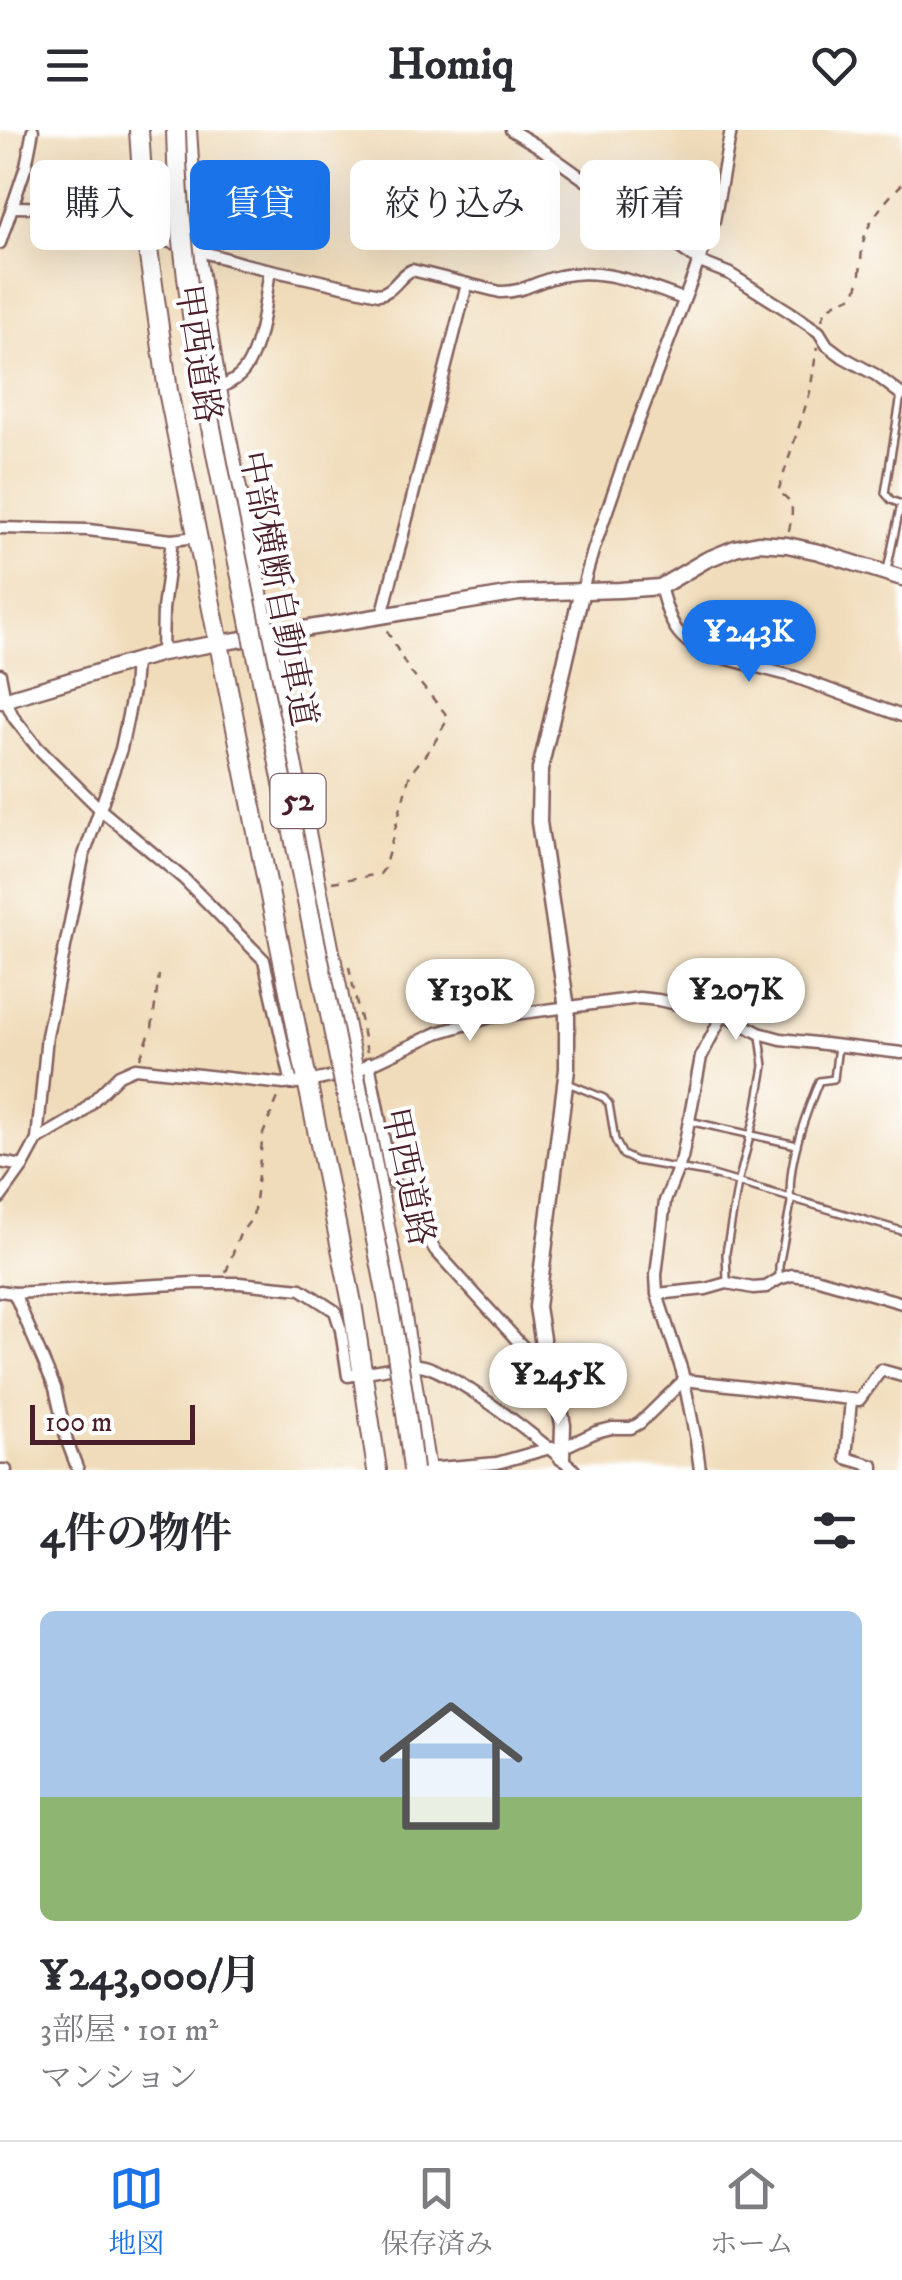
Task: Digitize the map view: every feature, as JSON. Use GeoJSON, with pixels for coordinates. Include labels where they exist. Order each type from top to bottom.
{"type":"FeatureCollection","features":[{"type":"Feature","properties":{"kind":"highway","name":"甲西道路"},"geometry":{"type":"LineString","coordinates":[[137,130],[140,160]]}},
{"type":"Feature","properties":{"kind":"highway","name":"中部横断自動車道"},"geometry":{"type":"LineString","coordinates":[[168,130],[180,290],[201,419],[388,1346],[404,1470]]}},
{"type":"Feature","properties":{"kind":"highway","name":"中部横断自動車道"},"geometry":{"type":"LineString","coordinates":[[176,130],[188,280],[209,418],[364,1178],[396,1347],[413,1470]]}},
{"type":"Feature","properties":{"kind":"highway","name":"甲西道路"},"geometry":{"type":"LineString","coordinates":[[187,130],[190,170]]}},
{"type":"Feature","properties":{"kind":"highway","name":"甲西道路"},"geometry":{"type":"LineString","coordinates":[[148,250],[168,391],[219,643],[294,1084],[352,1303],[377,1470]]}},
{"type":"Feature","properties":{"kind":"highway","name":"甲西道路"},"geometry":{"type":"LineString","coordinates":[[196,250],[217,390],[265,636],[361,1068],[426,1470]]}},
{"type":"Feature","properties":{"kind":"street"},"geometry":{"type":"LineString","coordinates":[[0,242],[14,207],[33,130]]}},
{"type":"Feature","properties":{"kind":"street"},"geometry":{"type":"LineString","coordinates":[[511,130],[700,262],[730,274],[820,332],[827,345],[902,395]]}},
{"type":"Feature","properties":{"kind":"street"},"geometry":{"type":"LineString","coordinates":[[558,1456],[563,1425],[536,1307],[565,1082],[567,1008],[538,822],[540,769],[592,551],[714,221],[731,130]]}},
{"type":"Feature","properties":{"kind":"street"},"geometry":{"type":"LineString","coordinates":[[14,207],[30,207]]}},
{"type":"Feature","properties":{"kind":"street"},"geometry":{"type":"LineString","coordinates":[[196,250],[379,294],[388,292],[404,273],[412,270],[511,292],[578,273],[632,280],[683,299]]}},
{"type":"Feature","properties":{"kind":"street"},"geometry":{"type":"LineString","coordinates":[[217,390],[238,378],[247,367],[270,270]]}},
{"type":"Feature","properties":{"kind":"street"},"geometry":{"type":"LineString","coordinates":[[382,616],[467,284]]}},
{"type":"Feature","properties":{"kind":"street"},"geometry":{"type":"LineString","coordinates":[[0,528],[88,530],[172,540],[196,536]]}},
{"type":"Feature","properties":{"kind":"street"},"geometry":{"type":"LineString","coordinates":[[162,654],[172,540]]}},
{"type":"Feature","properties":{"kind":"street"},"geometry":{"type":"LineString","coordinates":[[2,700],[134,660],[219,643],[519,593],[660,587],[706,560],[758,543],[820,552],[902,578]]}},
{"type":"Feature","properties":{"kind":"street"},"geometry":{"type":"LineString","coordinates":[[660,587],[676,631],[696,649],[796,677],[902,716]]}},
{"type":"Feature","properties":{"kind":"street"},"geometry":{"type":"LineString","coordinates":[[0,1198],[37,1140],[47,1036],[83,858],[121,749],[133,691],[134,660]]}},
{"type":"Feature","properties":{"kind":"street"},"geometry":{"type":"LineString","coordinates":[[0,674],[2,700],[37,747],[100,810],[184,879],[264,960],[294,1084]]}},
{"type":"Feature","properties":{"kind":"street"},"geometry":{"type":"LineString","coordinates":[[37,1140],[78,1116],[119,1075],[135,1068],[294,1084],[361,1068],[437,1033],[491,1017],[607,1000],[639,998],[687,1005],[722,1014],[780,1039],[902,1053]]}},
{"type":"Feature","properties":{"kind":"street"},"geometry":{"type":"LineString","coordinates":[[700,1470],[684,1380],[656,1275],[664,1201],[682,1158],[701,1057],[722,1014]]}},
{"type":"Feature","properties":{"kind":"street"},"geometry":{"type":"LineString","coordinates":[[361,1068],[391,1176],[426,1236],[511,1335],[535,1360],[546,1364]]}},
{"type":"Feature","properties":{"kind":"street"},"geometry":{"type":"LineString","coordinates":[[0,1162],[23,1166]]}},
{"type":"Feature","properties":{"kind":"street"},"geometry":{"type":"LineString","coordinates":[[658,1294],[727,1283],[766,1287],[792,1275],[902,1303]]}},
{"type":"Feature","properties":{"kind":"street"},"geometry":{"type":"LineString","coordinates":[[0,1291],[223,1283],[300,1289],[335,1311],[348,1376],[422,1364],[468,1390],[574,1470]]}},
{"type":"Feature","properties":{"kind":"street"},"geometry":{"type":"LineString","coordinates":[[14,1293],[55,1388],[78,1470]]}},
{"type":"Feature","properties":{"kind":"street"},"geometry":{"type":"LineString","coordinates":[[684,1380],[859,1400],[881,1370],[902,1376]]}},
{"type":"Feature","properties":{"kind":"street"},"geometry":{"type":"LineString","coordinates":[[426,1470],[558,1456],[596,1432],[631,1428],[640,1423],[684,1380]]}},
{"type":"Feature","properties":{"kind":"street"},"geometry":{"type":"LineString","coordinates":[[851,1399],[846,1458],[873,1466],[873,1470]]}},
{"type":"Feature","properties":{"kind":"lane"},"geometry":{"type":"LineString","coordinates":[[886,574],[902,504],[885,493],[902,395]]}},
{"type":"Feature","properties":{"kind":"lane"},"geometry":{"type":"LineString","coordinates":[[727,1283],[726,1254],[738,1183],[764,1066],[759,1033]]}},
{"type":"Feature","properties":{"kind":"lane"},"geometry":{"type":"LineString","coordinates":[[779,1279],[803,1121],[819,1081],[834,1078],[838,1046]]}},
{"type":"Feature","properties":{"kind":"lane"},"geometry":{"type":"LineString","coordinates":[[565,1082],[604,1098],[609,1104],[615,1140],[623,1155],[686,1168],[902,1231]]}},
{"type":"Feature","properties":{"kind":"lane"},"geometry":{"type":"LineString","coordinates":[[689,1121],[797,1145]]}},
{"type":"Feature","properties":{"kind":"path"},"geometry":{"type":"LineString","coordinates":[[787,545],[792,508],[788,498],[778,492],[810,392],[823,314],[832,304],[854,296],[869,225],[902,184]]}},
{"type":"Feature","properties":{"kind":"path"},"geometry":{"type":"LineString","coordinates":[[330,882],[380,874],[384,869],[410,774],[433,746],[447,720],[408,670],[382,616]]}},
{"type":"Feature","properties":{"kind":"path"},"geometry":{"type":"LineString","coordinates":[[346,954],[361,1068]]}},
{"type":"Feature","properties":{"kind":"path"},"geometry":{"type":"LineString","coordinates":[[135,1068],[152,1028],[159,975]]}},
{"type":"Feature","properties":{"kind":"path"},"geometry":{"type":"LineString","coordinates":[[223,1283],[240,1234],[253,1217],[263,1134],[294,1084]]}}]}
